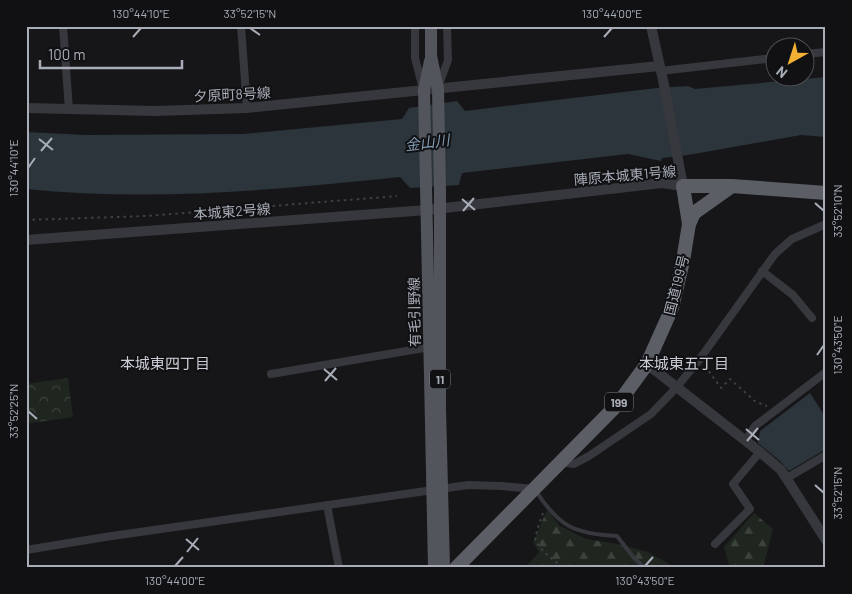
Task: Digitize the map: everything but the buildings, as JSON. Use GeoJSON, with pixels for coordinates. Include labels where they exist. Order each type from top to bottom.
{"type":"FeatureCollection","features":[{"type":"Feature","properties":{"kind":"highway"},"geometry":{"type":"LineString","coordinates":[[683,186],[732,186],[826,192]]}},
{"type":"Feature","properties":{"kind":"highway","name":"国道199号"},"geometry":{"type":"LineString","coordinates":[[456,568],[617,405],[647,364],[672,308],[689,224],[683,186]]}},
{"type":"Feature","properties":{"kind":"highway","name":"199"},"geometry":{"type":"LineString","coordinates":[[689,224],[694,213],[732,186]]}},
{"type":"Feature","properties":{"kind":"main road","name":"有毛引野線"},"geometry":{"type":"LineString","coordinates":[[431,26],[431,56],[424,94],[426,191],[433,210],[439,355],[434,568]]}},
{"type":"Feature","properties":{"kind":"main road","name":"有毛引野線"},"geometry":{"type":"LineString","coordinates":[[431,56],[438,94],[440,190],[433,210],[430,348],[437,489],[444,568]]}},
{"type":"Feature","properties":{"kind":"street"},"geometry":{"type":"LineString","coordinates":[[63,26],[69,110]]}},
{"type":"Feature","properties":{"kind":"street"},"geometry":{"type":"LineString","coordinates":[[240,26],[247,108]]}},
{"type":"Feature","properties":{"kind":"street"},"geometry":{"type":"LineString","coordinates":[[415,26],[415,58],[424,94]]}},
{"type":"Feature","properties":{"kind":"street"},"geometry":{"type":"LineString","coordinates":[[438,94],[448,60],[447,26]]}},
{"type":"Feature","properties":{"kind":"street","name":"陣原本城東1号線"},"geometry":{"type":"LineString","coordinates":[[433,210],[662,183],[683,186],[651,26]]}},
{"type":"Feature","properties":{"kind":"street"},"geometry":{"type":"LineString","coordinates":[[661,72],[764,59]]}},
{"type":"Feature","properties":{"kind":"street","name":"夕原町8号線"},"geometry":{"type":"LineString","coordinates":[[26,108],[155,111],[247,108],[438,94],[661,72]]}},
{"type":"Feature","properties":{"kind":"street","name":"本城東2号線"},"geometry":{"type":"LineString","coordinates":[[26,240],[433,210]]}},
{"type":"Feature","properties":{"kind":"street"},"geometry":{"type":"LineString","coordinates":[[561,462],[574,464],[589,456],[651,414],[699,360],[775,254],[792,239],[826,224]]}},
{"type":"Feature","properties":{"kind":"street"},"geometry":{"type":"LineString","coordinates":[[762,271],[793,295],[812,318]]}},
{"type":"Feature","properties":{"kind":"street"},"geometry":{"type":"LineString","coordinates":[[271,374],[430,348]]}},
{"type":"Feature","properties":{"kind":"street"},"geometry":{"type":"LineString","coordinates":[[647,364],[782,470],[824,534]]}},
{"type":"Feature","properties":{"kind":"street"},"geometry":{"type":"LineString","coordinates":[[746,440],[756,426],[826,372]]}},
{"type":"Feature","properties":{"kind":"street"},"geometry":{"type":"LineString","coordinates":[[715,544],[750,508],[734,484],[760,452]]}},
{"type":"Feature","properties":{"kind":"street"},"geometry":{"type":"LineString","coordinates":[[787,478],[826,455]]}},
{"type":"Feature","properties":{"kind":"street"},"geometry":{"type":"LineString","coordinates":[[26,550],[105,536],[468,485],[535,489]]}},
{"type":"Feature","properties":{"kind":"street"},"geometry":{"type":"LineString","coordinates":[[327,505],[338,568]]}},
{"type":"Feature","properties":{"kind":"lane"},"geometry":{"type":"LineString","coordinates":[[535,489],[546,506],[564,523],[575,530],[596,535],[617,536],[634,558],[645,568]]}},
{"type":"Feature","properties":{"kind":"path"},"geometry":{"type":"LineString","coordinates":[[26,220],[146,216],[397,196]]}},
{"type":"Feature","properties":{"kind":"path"},"geometry":{"type":"LineString","coordinates":[[703,364],[721,388],[730,379],[756,402],[776,410]]}},
{"type":"Feature","properties":{"kind":"path"},"geometry":{"type":"LineString","coordinates":[[546,506],[535,541],[544,552],[563,568]]}},
{"type":"Feature","properties":{"kind":"green space"},"geometry":{"type":"Polygon","coordinates":[[[68,378],[73,417],[26,424],[26,384],[68,378]]]}},
{"type":"Feature","properties":{"kind":"green space"},"geometry":{"type":"Polygon","coordinates":[[[547,510],[560,526],[586,539],[618,544],[648,552],[676,568],[525,568],[539,552],[533,542],[547,510]]]}},
{"type":"Feature","properties":{"kind":"green space"},"geometry":{"type":"Polygon","coordinates":[[[754,513],[773,529],[764,564],[760,568],[730,568],[724,547],[754,513]]]}},
{"type":"Feature","properties":{"kind":"water","name":"金山川"},"geometry":{"type":"Polygon","coordinates":[[[826,77],[826,137],[801,135],[662,158],[661,161],[628,154],[462,173],[459,185],[410,188],[400,177],[213,193],[73,193],[26,189],[26,132],[85,135],[243,134],[402,119],[409,108],[457,101],[465,111],[657,88],[688,86],[695,89],[764,83],[764,88],[814,88],[814,78],[826,77]]]}},
{"type":"Feature","properties":{"kind":"water"},"geometry":{"type":"Polygon","coordinates":[[[810,393],[826,418],[826,449],[789,471],[758,443],[760,431],[810,393]]]}},
{"type":"Feature","properties":{"kind":"district","name":"本城東四丁目"},"geometry":{"type":"Point","coordinates":[165,363]}},
{"type":"Feature","properties":{"kind":"district","name":"本城東五丁目"},"geometry":{"type":"Point","coordinates":[684,363]}}]}
